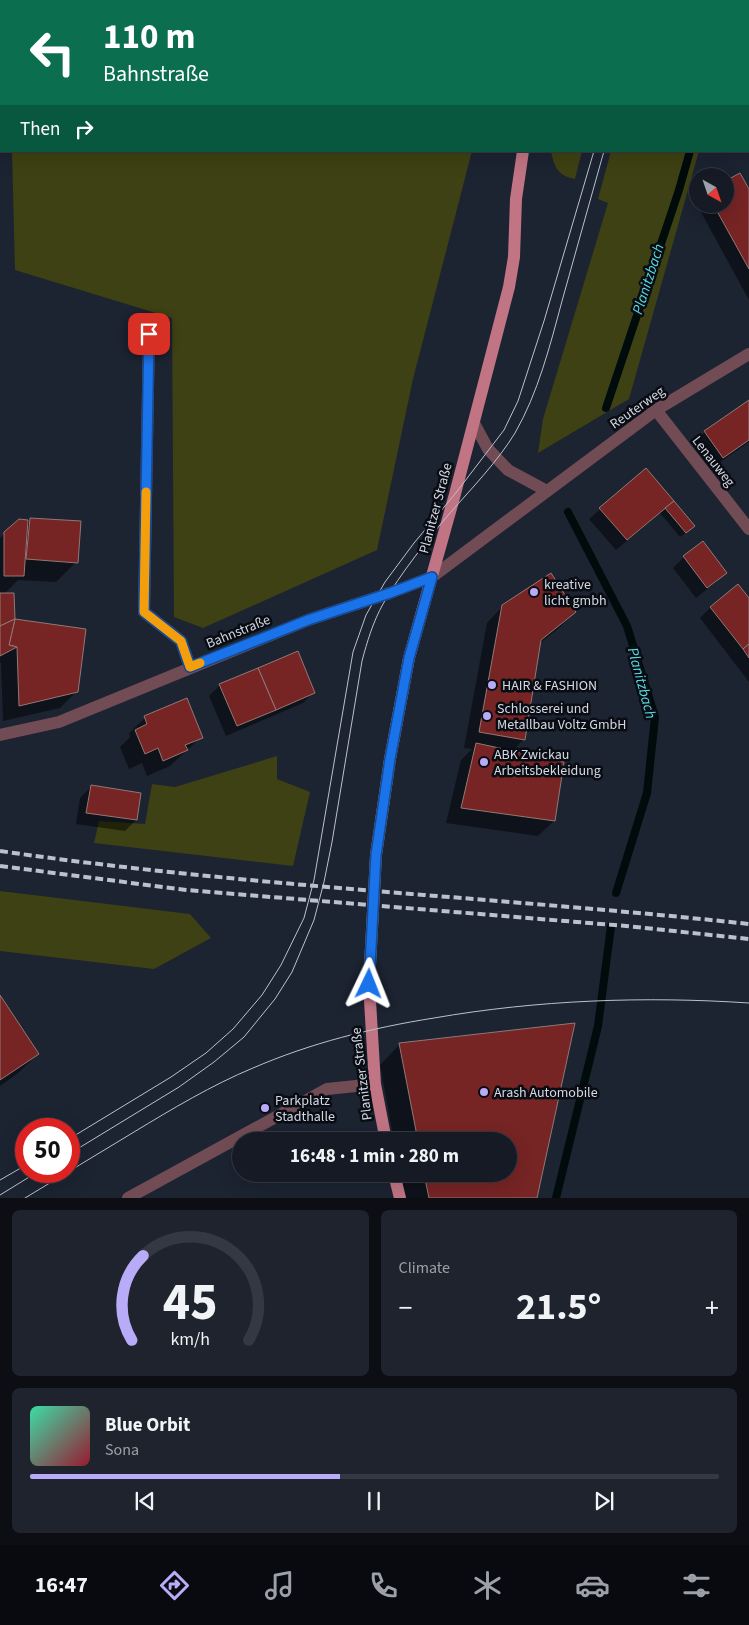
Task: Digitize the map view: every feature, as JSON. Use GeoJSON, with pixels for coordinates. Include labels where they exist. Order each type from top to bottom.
{"type":"FeatureCollection","features":[{"type":"Feature","properties":{"kind":"main road","name":"Planitzer Straße"},"geometry":{"type":"LineString","coordinates":[[384,1132],[375,1084],[369,984],[376,855],[390,759],[406,671],[510,287],[514,257],[516,198],[523,152]]}},
{"type":"Feature","properties":{"kind":"main road"},"geometry":{"type":"LineString","coordinates":[[396,1182],[400,1198]]}},
{"type":"Feature","properties":{"kind":"street"},"geometry":{"type":"LineString","coordinates":[[149,334],[144,612],[181,641],[190,667]]}},
{"type":"Feature","properties":{"kind":"street","name":"Reuterweg"},"geometry":{"type":"LineString","coordinates":[[432,577],[656,410],[749,354]]}},
{"type":"Feature","properties":{"kind":"street","name":"Lenauweg"},"geometry":{"type":"LineString","coordinates":[[656,410],[749,529]]}},
{"type":"Feature","properties":{"kind":"street"},"geometry":{"type":"LineString","coordinates":[[474,423],[488,449],[508,470],[547,491]]}},
{"type":"Feature","properties":{"kind":"street","name":"Bahnstraße"},"geometry":{"type":"LineString","coordinates":[[0,735],[59,722],[308,620],[432,577]]}},
{"type":"Feature","properties":{"kind":"street"},"geometry":{"type":"LineString","coordinates":[[128,1198],[327,1089],[375,1084]]}},
{"type":"Feature","properties":{"kind":"green space"},"geometry":{"type":"Polygon","coordinates":[[[12,152],[472,152],[413,379],[377,550],[203,628],[174,617],[172,318],[15,270],[12,152]]]}},
{"type":"Feature","properties":{"kind":"green space"},"geometry":{"type":"Polygon","coordinates":[[[551,152],[582,152],[575,179],[564,176],[554,162],[551,152]]]}},
{"type":"Feature","properties":{"kind":"green space"},"geometry":{"type":"Polygon","coordinates":[[[611,152],[699,152],[694,168],[689,168],[689,186],[629,399],[538,453],[543,419],[608,203],[598,199],[611,152]]]}},
{"type":"Feature","properties":{"kind":"green space"},"geometry":{"type":"Polygon","coordinates":[[[277,756],[277,779],[310,792],[293,866],[94,843],[99,821],[145,824],[152,784],[175,787],[277,756]]]}},
{"type":"Feature","properties":{"kind":"green space"},"geometry":{"type":"Polygon","coordinates":[[[0,891],[190,914],[211,938],[154,969],[0,951],[0,891]]]}},
{"type":"Feature","properties":{"kind":"building"},"geometry":{"type":"Polygon","coordinates":[[[740,173],[749,189],[749,269],[718,213],[734,213],[734,176],[740,173]]]}},
{"type":"Feature","properties":{"kind":"building"},"geometry":{"type":"Polygon","coordinates":[[[749,400],[749,440],[723,458],[704,431],[749,400]]]}},
{"type":"Feature","properties":{"kind":"building"},"geometry":{"type":"Polygon","coordinates":[[[646,468],[674,501],[627,540],[599,508],[646,468]]]}},
{"type":"Feature","properties":{"kind":"building"},"geometry":{"type":"Polygon","coordinates":[[[674,501],[695,526],[686,533],[665,508],[674,501]]]}},
{"type":"Feature","properties":{"kind":"building"},"geometry":{"type":"Polygon","coordinates":[[[30,518],[81,521],[78,563],[26,559],[30,518]]]}},
{"type":"Feature","properties":{"kind":"building"},"geometry":{"type":"Polygon","coordinates":[[[19,519],[28,520],[24,576],[4,576],[4,532],[19,519]]]}},
{"type":"Feature","properties":{"kind":"building"},"geometry":{"type":"Polygon","coordinates":[[[703,541],[727,573],[707,588],[683,556],[703,541]]]}},
{"type":"Feature","properties":{"kind":"building"},"geometry":{"type":"Polygon","coordinates":[[[551,573],[576,612],[541,640],[525,740],[479,732],[502,605],[551,573]]]}},
{"type":"Feature","properties":{"kind":"building"},"geometry":{"type":"Polygon","coordinates":[[[738,584],[749,598],[749,644],[743,649],[710,607],[738,584]]]}},
{"type":"Feature","properties":{"kind":"building"},"geometry":{"type":"Polygon","coordinates":[[[0,593],[14,593],[15,619],[0,626],[0,593]]]}},
{"type":"Feature","properties":{"kind":"building"},"geometry":{"type":"Polygon","coordinates":[[[15,619],[86,629],[78,692],[19,706],[17,647],[9,645],[15,619]]]}},
{"type":"Feature","properties":{"kind":"building"},"geometry":{"type":"Polygon","coordinates":[[[15,619],[9,645],[17,647],[0,656],[0,626],[15,619]]]}},
{"type":"Feature","properties":{"kind":"building"},"geometry":{"type":"Polygon","coordinates":[[[749,644],[749,658],[743,649],[749,644]]]}},
{"type":"Feature","properties":{"kind":"building"},"geometry":{"type":"Polygon","coordinates":[[[298,651],[315,693],[276,710],[258,668],[298,651]]]}},
{"type":"Feature","properties":{"kind":"building"},"geometry":{"type":"Polygon","coordinates":[[[258,668],[276,710],[237,726],[219,684],[258,668]]]}},
{"type":"Feature","properties":{"kind":"building"},"geometry":{"type":"Polygon","coordinates":[[[187,698],[203,738],[185,745],[188,750],[163,761],[158,748],[145,754],[135,730],[147,724],[144,716],[187,698]]]}},
{"type":"Feature","properties":{"kind":"building"},"geometry":{"type":"Polygon","coordinates":[[[476,743],[564,762],[555,821],[461,808],[476,743]]]}},
{"type":"Feature","properties":{"kind":"building"},"geometry":{"type":"Polygon","coordinates":[[[91,785],[141,793],[137,820],[86,813],[91,785]]]}},
{"type":"Feature","properties":{"kind":"building"},"geometry":{"type":"Polygon","coordinates":[[[0,995],[39,1054],[0,1080],[0,995]]]}},
{"type":"Feature","properties":{"kind":"building","name":"Arash Automobile"},"geometry":{"type":"Polygon","coordinates":[[[575,1023],[537,1198],[429,1198],[426,1182],[517,1182],[517,1132],[416,1132],[399,1043],[575,1023]]]}},
{"type":"Feature","properties":{"kind":"waterway","name":"Planitzbach"},"geometry":{"type":"LineString","coordinates":[[606,408],[679,190],[690,152]]}},
{"type":"Feature","properties":{"kind":"waterway","name":"Planitzbach"},"geometry":{"type":"LineString","coordinates":[[568,512],[627,626],[655,717],[647,793],[616,893]]}},
{"type":"Feature","properties":{"kind":"waterway","name":"Planitzbach"},"geometry":{"type":"LineString","coordinates":[[556,1198],[598,1026],[611,926]]}},
{"type":"Feature","properties":{"kind":"tram line"},"geometry":{"type":"LineString","coordinates":[[80,1132],[171,1077],[206,1053],[233,1029],[262,995],[281,965],[304,918],[314,880],[353,652],[366,615],[385,582],[414,543],[455,494],[504,430],[518,401],[544,321],[594,152]]}},
{"type":"Feature","properties":{"kind":"tram line"},"geometry":{"type":"LineString","coordinates":[[80,1147],[179,1087],[214,1062],[244,1037],[275,999],[292,972],[314,920],[324,882],[362,661],[373,625],[383,604],[406,569],[442,523],[501,454],[523,418],[537,386],[548,352],[604,152]]}},
{"type":"Feature","properties":{"kind":"tram line"},"geometry":{"type":"LineString","coordinates":[[25,1198],[163,1115],[222,1082],[275,1059],[342,1037],[434,1018],[552,1003],[631,1000],[749,1003]]}},
{"type":"Feature","properties":{"kind":"tram line"},"geometry":{"type":"LineString","coordinates":[[0,1180],[15,1171]]}},
{"type":"Feature","properties":{"kind":"tram line"},"geometry":{"type":"LineString","coordinates":[[0,1195],[20,1183]]}},
{"type":"Feature","properties":{"kind":"railway"},"geometry":{"type":"LineString","coordinates":[[0,851],[187,874],[749,924]]}},
{"type":"Feature","properties":{"kind":"railway"},"geometry":{"type":"LineString","coordinates":[[0,866],[186,890],[626,926],[749,939]]}},
{"type":"Feature","properties":{"kind":"slow traffic"},"geometry":{"type":"LineString","coordinates":[[146,492],[144,612],[181,641],[190,667],[200,663]]}},
{"type":"Feature","properties":{"kind":"place","name":"kreative licht gmbh"},"geometry":{"type":"Point","coordinates":[534,592]}},
{"type":"Feature","properties":{"kind":"place","name":"HAIR & FASHION"},"geometry":{"type":"Point","coordinates":[492,685]}},
{"type":"Feature","properties":{"kind":"place","name":"Schlosserei und Metallbau Voltz GmbH"},"geometry":{"type":"Point","coordinates":[487,716]}},
{"type":"Feature","properties":{"kind":"place","name":"ABK Zwickau Arbeitsbekleidung"},"geometry":{"type":"Point","coordinates":[484,762]}},
{"type":"Feature","properties":{"kind":"place","name":"Arash Automobile"},"geometry":{"type":"Point","coordinates":[484,1092]}},
{"type":"Feature","properties":{"kind":"place","name":"Parkplatz Stadthalle"},"geometry":{"type":"Point","coordinates":[265,1108]}},
{"type":"Feature","properties":{"kind":"route"},"geometry":{"type":"LineString","coordinates":[[149,334],[144,612],[181,641],[190,667],[308,620],[432,577],[409,658],[390,759],[376,855],[369,984]]}}]}
